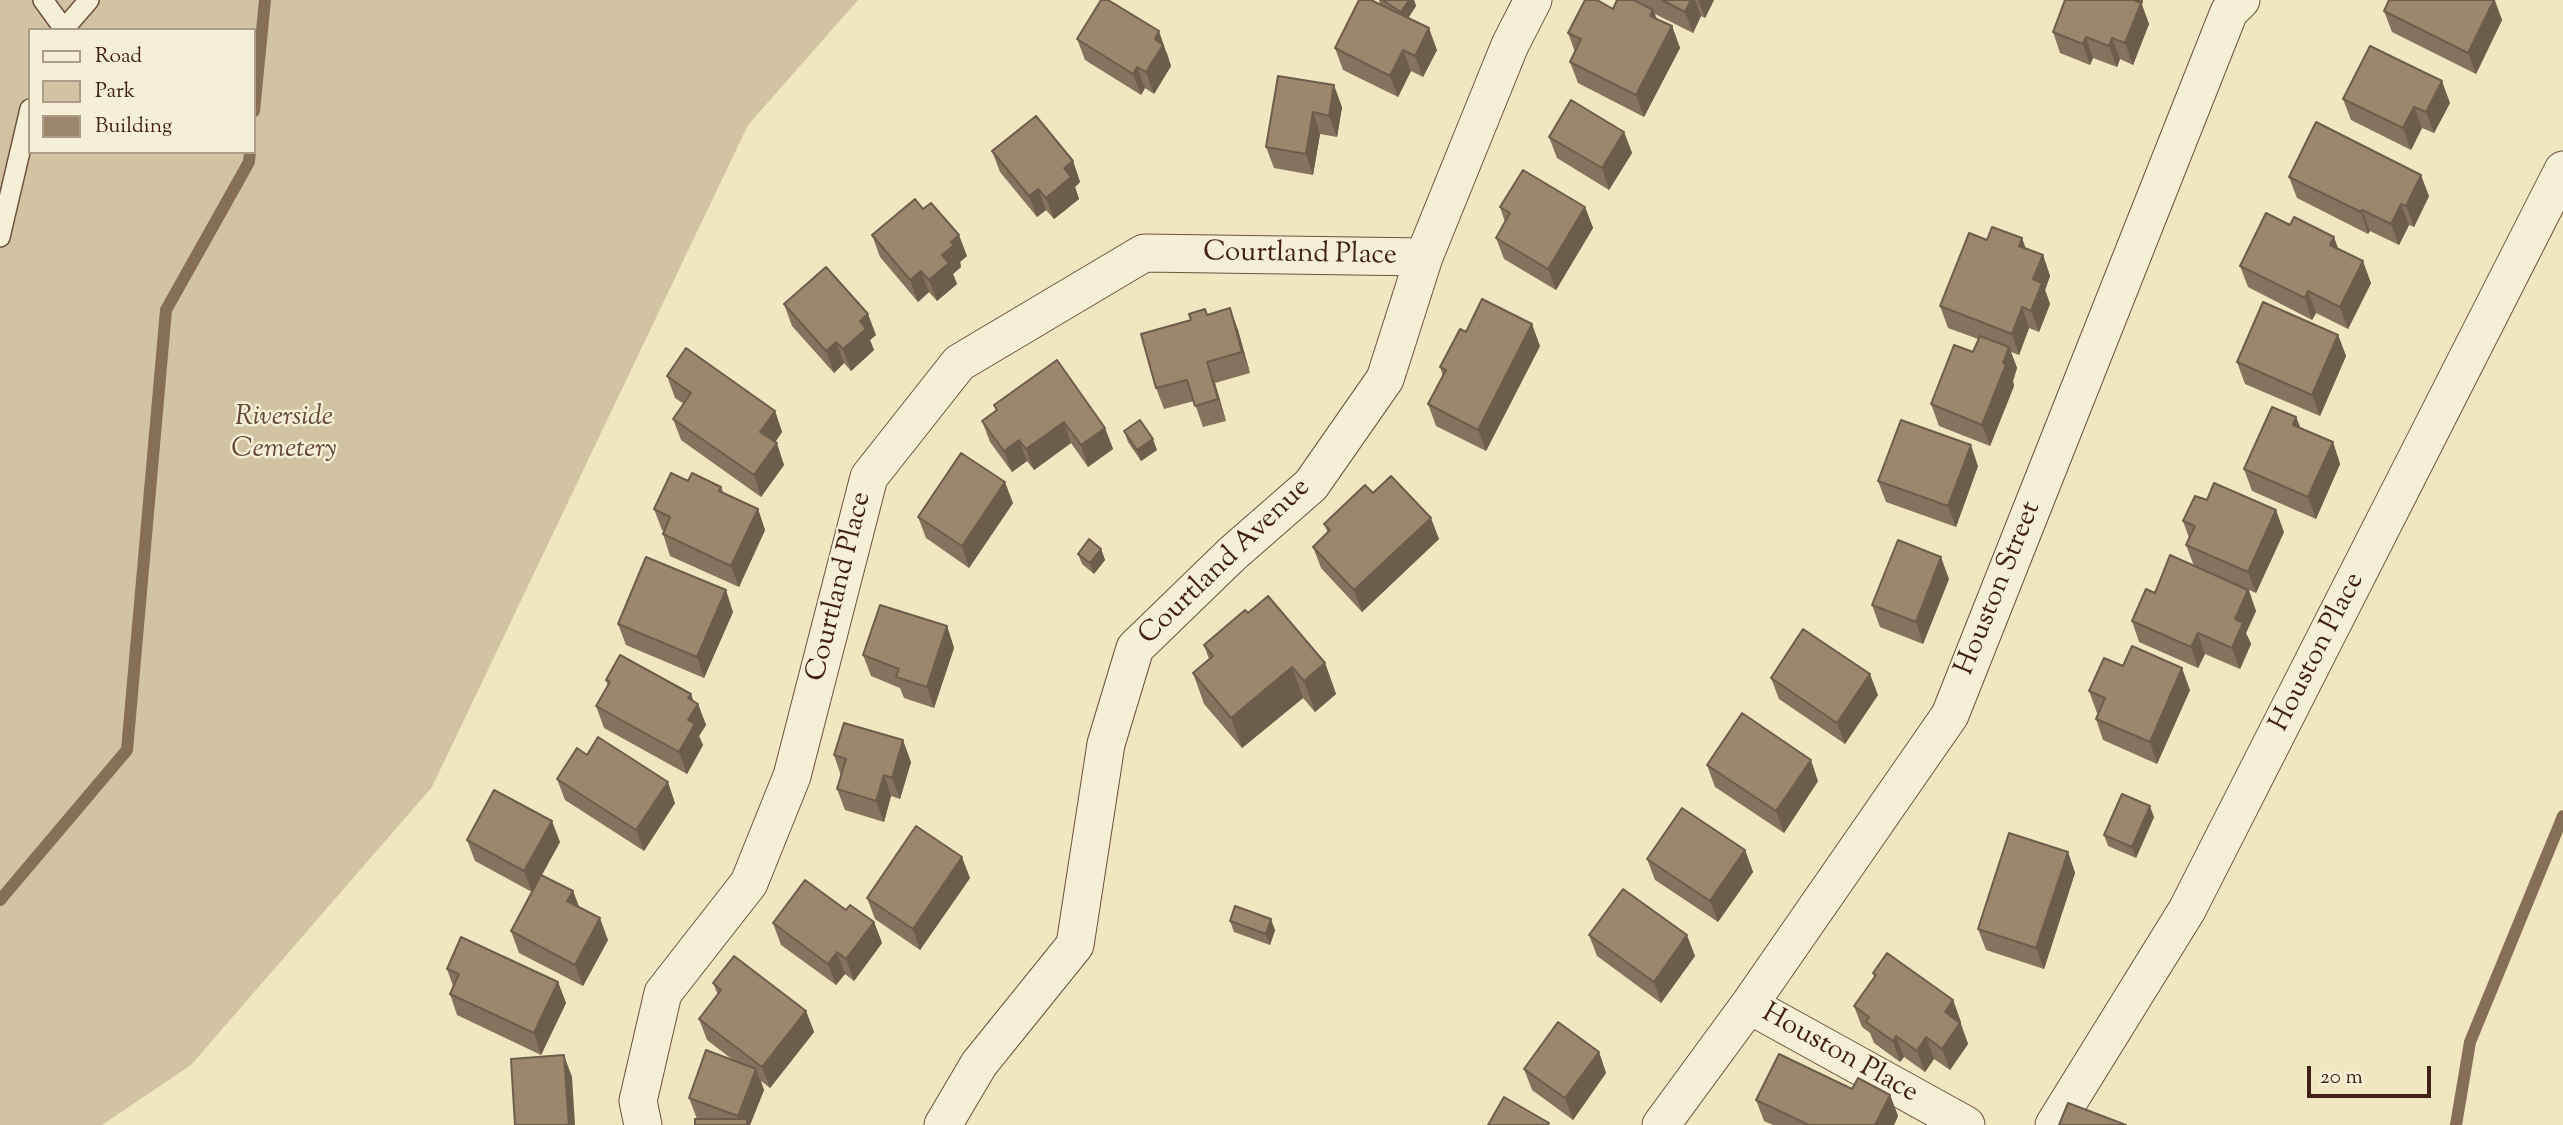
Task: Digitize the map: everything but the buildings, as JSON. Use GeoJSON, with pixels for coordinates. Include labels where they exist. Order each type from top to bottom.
{"type":"FeatureCollection","features":[{"type":"Feature","properties":{"kind":"street","name":"Courtland Avenue"},"geometry":{"type":"LineString","coordinates":[[943,1125],[979,1064],[1075,945],[1105,744],[1135,648],[1232,554],[1311,485],[1385,379],[1424,257],[1510,44],[1533,0]]}},
{"type":"Feature","properties":{"kind":"street","name":"Houston Street"},"geometry":{"type":"LineString","coordinates":[[1661,1125],[1749,1005],[1950,715],[2229,12],[2241,0]]}},
{"type":"Feature","properties":{"kind":"street","name":"Houston Place"},"geometry":{"type":"LineString","coordinates":[[2054,1125],[2187,910],[2563,170]]}},
{"type":"Feature","properties":{"kind":"street","name":"Courtland Place"},"geometry":{"type":"LineString","coordinates":[[643,1125],[638,1101],[663,993],[749,883],[792,776],[869,477],[959,363],[1144,253],[1424,257]]}},
{"type":"Feature","properties":{"kind":"street","name":"Houston Place"},"geometry":{"type":"LineString","coordinates":[[1749,1005],[1966,1125]]}},
{"type":"Feature","properties":{"kind":"lane"},"geometry":{"type":"LineString","coordinates":[[43,0],[63,28]]}},
{"type":"Feature","properties":{"kind":"lane"},"geometry":{"type":"LineString","coordinates":[[65,28],[89,0]]}},
{"type":"Feature","properties":{"kind":"lane"},"geometry":{"type":"LineString","coordinates":[[0,237],[28,118]]}},
{"type":"Feature","properties":{"kind":"green space","name":"Riverside Cemetery"},"geometry":{"type":"Polygon","coordinates":[[[0,0],[858,0],[748,125],[432,787],[191,1065],[102,1125],[0,1125],[0,0]]]}},
{"type":"Feature","properties":{"kind":"waterway"},"geometry":{"type":"LineString","coordinates":[[256,91],[265,0]]}},
{"type":"Feature","properties":{"kind":"waterway"},"geometry":{"type":"LineString","coordinates":[[0,900],[127,750],[166,310],[249,162],[250,154]]}},
{"type":"Feature","properties":{"kind":"waterway"},"geometry":{"type":"LineString","coordinates":[[2456,1125],[2470,1042],[2563,816]]}}]}
